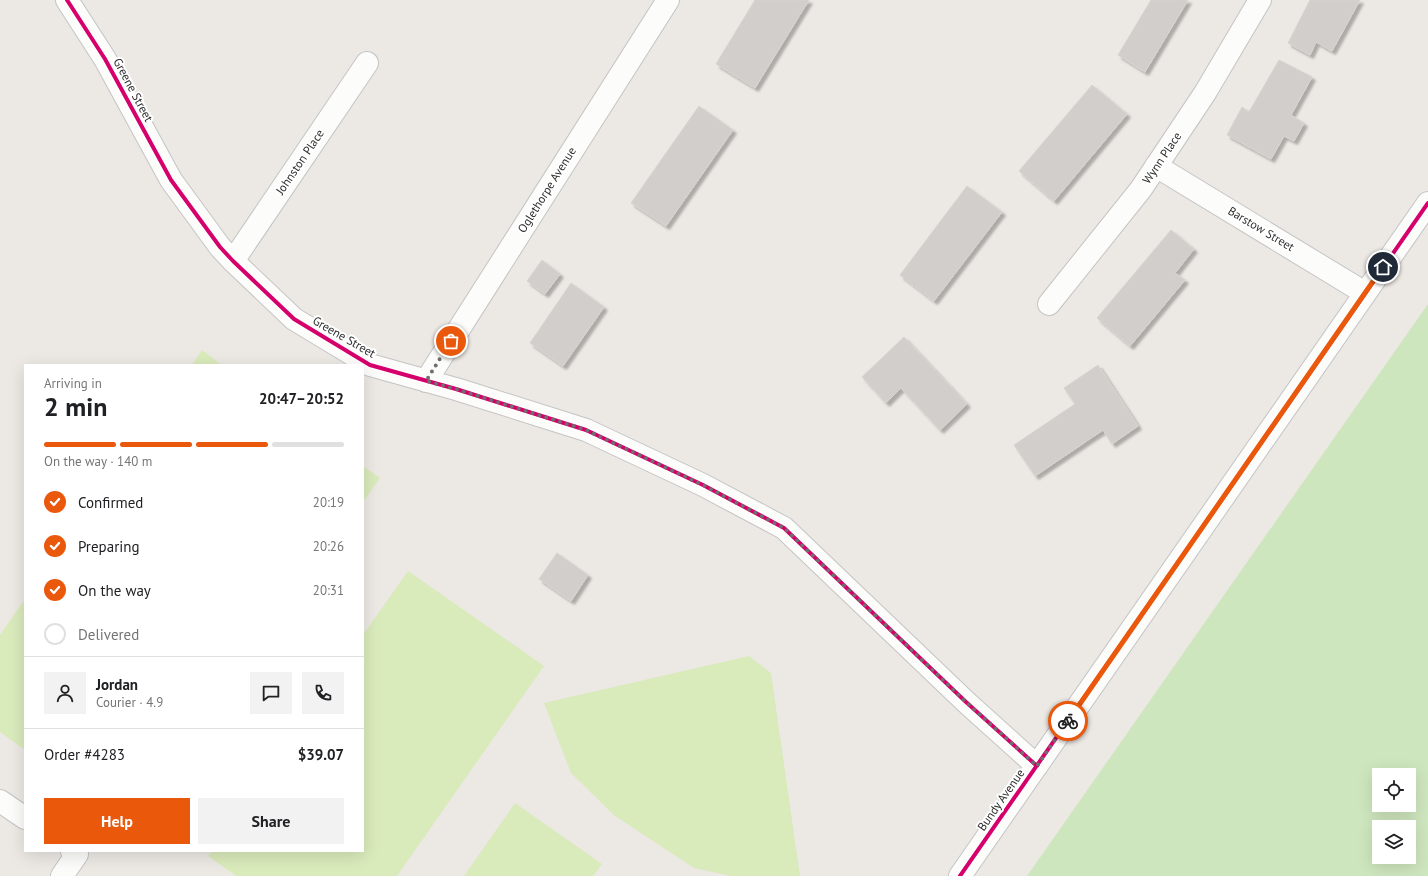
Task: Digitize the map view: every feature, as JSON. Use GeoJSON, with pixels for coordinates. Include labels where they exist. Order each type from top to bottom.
{"type":"FeatureCollection","features":[{"type":"Feature","properties":{"kind":"street","name":"Greene Street"},"geometry":{"type":"LineString","coordinates":[[67,0],[105,59],[171,180],[220,247],[294,319],[370,365],[456,389],[586,430],[703,485],[784,528],[966,702],[1037,766]]}},
{"type":"Feature","properties":{"kind":"street","name":"Oglethorpe Avenue"},"geometry":{"type":"LineString","coordinates":[[426,381],[668,0]]}},
{"type":"Feature","properties":{"kind":"street","name":"Wynn Place"},"geometry":{"type":"LineString","coordinates":[[1049,304],[1141,189],[1205,93],[1260,0]]}},
{"type":"Feature","properties":{"kind":"street","name":"Johnston Place"},"geometry":{"type":"LineString","coordinates":[[233,261],[367,63]]}},
{"type":"Feature","properties":{"kind":"street","name":"Barstow Street"},"geometry":{"type":"LineString","coordinates":[[1156,166],[1366,293]]}},
{"type":"Feature","properties":{"kind":"street","name":"Bundy Avenue"},"geometry":{"type":"LineString","coordinates":[[960,876],[1428,203]]}},
{"type":"Feature","properties":{"kind":"street"},"geometry":{"type":"LineString","coordinates":[[0,801],[24,817]]}},
{"type":"Feature","properties":{"kind":"street"},"geometry":{"type":"LineString","coordinates":[[62,876],[75,853]]}},
{"type":"Feature","properties":{"kind":"green space"},"geometry":{"type":"Polygon","coordinates":[[[1428,304],[1428,876],[1027,876],[1428,304]]]}},
{"type":"Feature","properties":{"kind":"green space"},"geometry":{"type":"Polygon","coordinates":[[[202,350],[221,364],[193,364],[202,350]]]}},
{"type":"Feature","properties":{"kind":"green space"},"geometry":{"type":"Polygon","coordinates":[[[364,467],[380,478],[364,501],[364,467]]]}},
{"type":"Feature","properties":{"kind":"green space"},"geometry":{"type":"Polygon","coordinates":[[[408,571],[544,666],[397,876],[236,876],[208,856],[211,852],[364,852],[364,634],[408,571]]]}},
{"type":"Feature","properties":{"kind":"green space"},"geometry":{"type":"Polygon","coordinates":[[[24,600],[24,749],[0,732],[0,635],[24,600]]]}},
{"type":"Feature","properties":{"kind":"green space"},"geometry":{"type":"Polygon","coordinates":[[[749,656],[771,673],[800,876],[731,876],[694,868],[615,816],[571,773],[544,703],[749,656]]]}},
{"type":"Feature","properties":{"kind":"green space"},"geometry":{"type":"Polygon","coordinates":[[[515,803],[602,864],[593,876],[464,876],[515,803]]]}},
{"type":"Feature","properties":{"kind":"building"},"geometry":{"type":"Polygon","coordinates":[[[755,0],[809,0],[755,88],[716,64],[755,0]]]}},
{"type":"Feature","properties":{"kind":"building"},"geometry":{"type":"Polygon","coordinates":[[[1151,0],[1188,0],[1145,72],[1118,55],[1151,0]]]}},
{"type":"Feature","properties":{"kind":"building"},"geometry":{"type":"Polygon","coordinates":[[[1310,0],[1360,0],[1332,51],[1316,42],[1310,55],[1288,43],[1310,0]]]}},
{"type":"Feature","properties":{"kind":"building"},"geometry":{"type":"Polygon","coordinates":[[[1279,60],[1312,77],[1291,115],[1304,123],[1294,141],[1284,136],[1271,159],[1227,135],[1242,107],[1249,112],[1279,60]]]}},
{"type":"Feature","properties":{"kind":"building"},"geometry":{"type":"Polygon","coordinates":[[[1092,85],[1127,114],[1054,201],[1019,171],[1092,85]]]}},
{"type":"Feature","properties":{"kind":"building"},"geometry":{"type":"Polygon","coordinates":[[[699,106],[733,130],[666,226],[631,203],[699,106]]]}},
{"type":"Feature","properties":{"kind":"building"},"geometry":{"type":"Polygon","coordinates":[[[967,186],[1002,212],[934,301],[900,275],[967,186]]]}},
{"type":"Feature","properties":{"kind":"building"},"geometry":{"type":"Polygon","coordinates":[[[1171,230],[1194,249],[1175,273],[1185,280],[1130,346],[1097,318],[1171,230]]]}},
{"type":"Feature","properties":{"kind":"building"},"geometry":{"type":"Polygon","coordinates":[[[542,260],[560,274],[545,294],[527,281],[542,260]]]}},
{"type":"Feature","properties":{"kind":"building"},"geometry":{"type":"Polygon","coordinates":[[[571,283],[604,307],[563,366],[530,343],[571,283]]]}},
{"type":"Feature","properties":{"kind":"building"},"geometry":{"type":"Polygon","coordinates":[[[904,337],[967,404],[940,430],[901,388],[886,403],[862,377],[904,337]]]}},
{"type":"Feature","properties":{"kind":"building"},"geometry":{"type":"Polygon","coordinates":[[[1098,365],[1138,426],[1112,444],[1103,430],[1035,476],[1014,445],[1075,404],[1064,388],[1098,365]]]}},
{"type":"Feature","properties":{"kind":"building"},"geometry":{"type":"Polygon","coordinates":[[[557,553],[588,575],[571,601],[539,579],[557,553]]]}},
{"type":"Feature","properties":{"kind":"cycle path"},"geometry":{"type":"LineString","coordinates":[[67,0],[105,59],[171,180],[220,247],[294,319],[370,365],[456,389],[586,430],[703,485],[784,528],[966,702],[1037,766]]}},
{"type":"Feature","properties":{"kind":"cycle path"},"geometry":{"type":"LineString","coordinates":[[960,876],[1428,203]]}},
{"type":"Feature","properties":{"kind":"way so far"},"geometry":{"type":"LineString","coordinates":[[451,341],[426,381],[586,430],[703,485],[784,528],[966,702],[1037,766],[1068,721]]}},
{"type":"Feature","properties":{"kind":"route"},"geometry":{"type":"LineString","coordinates":[[1068,721],[1383,267]]}}]}
